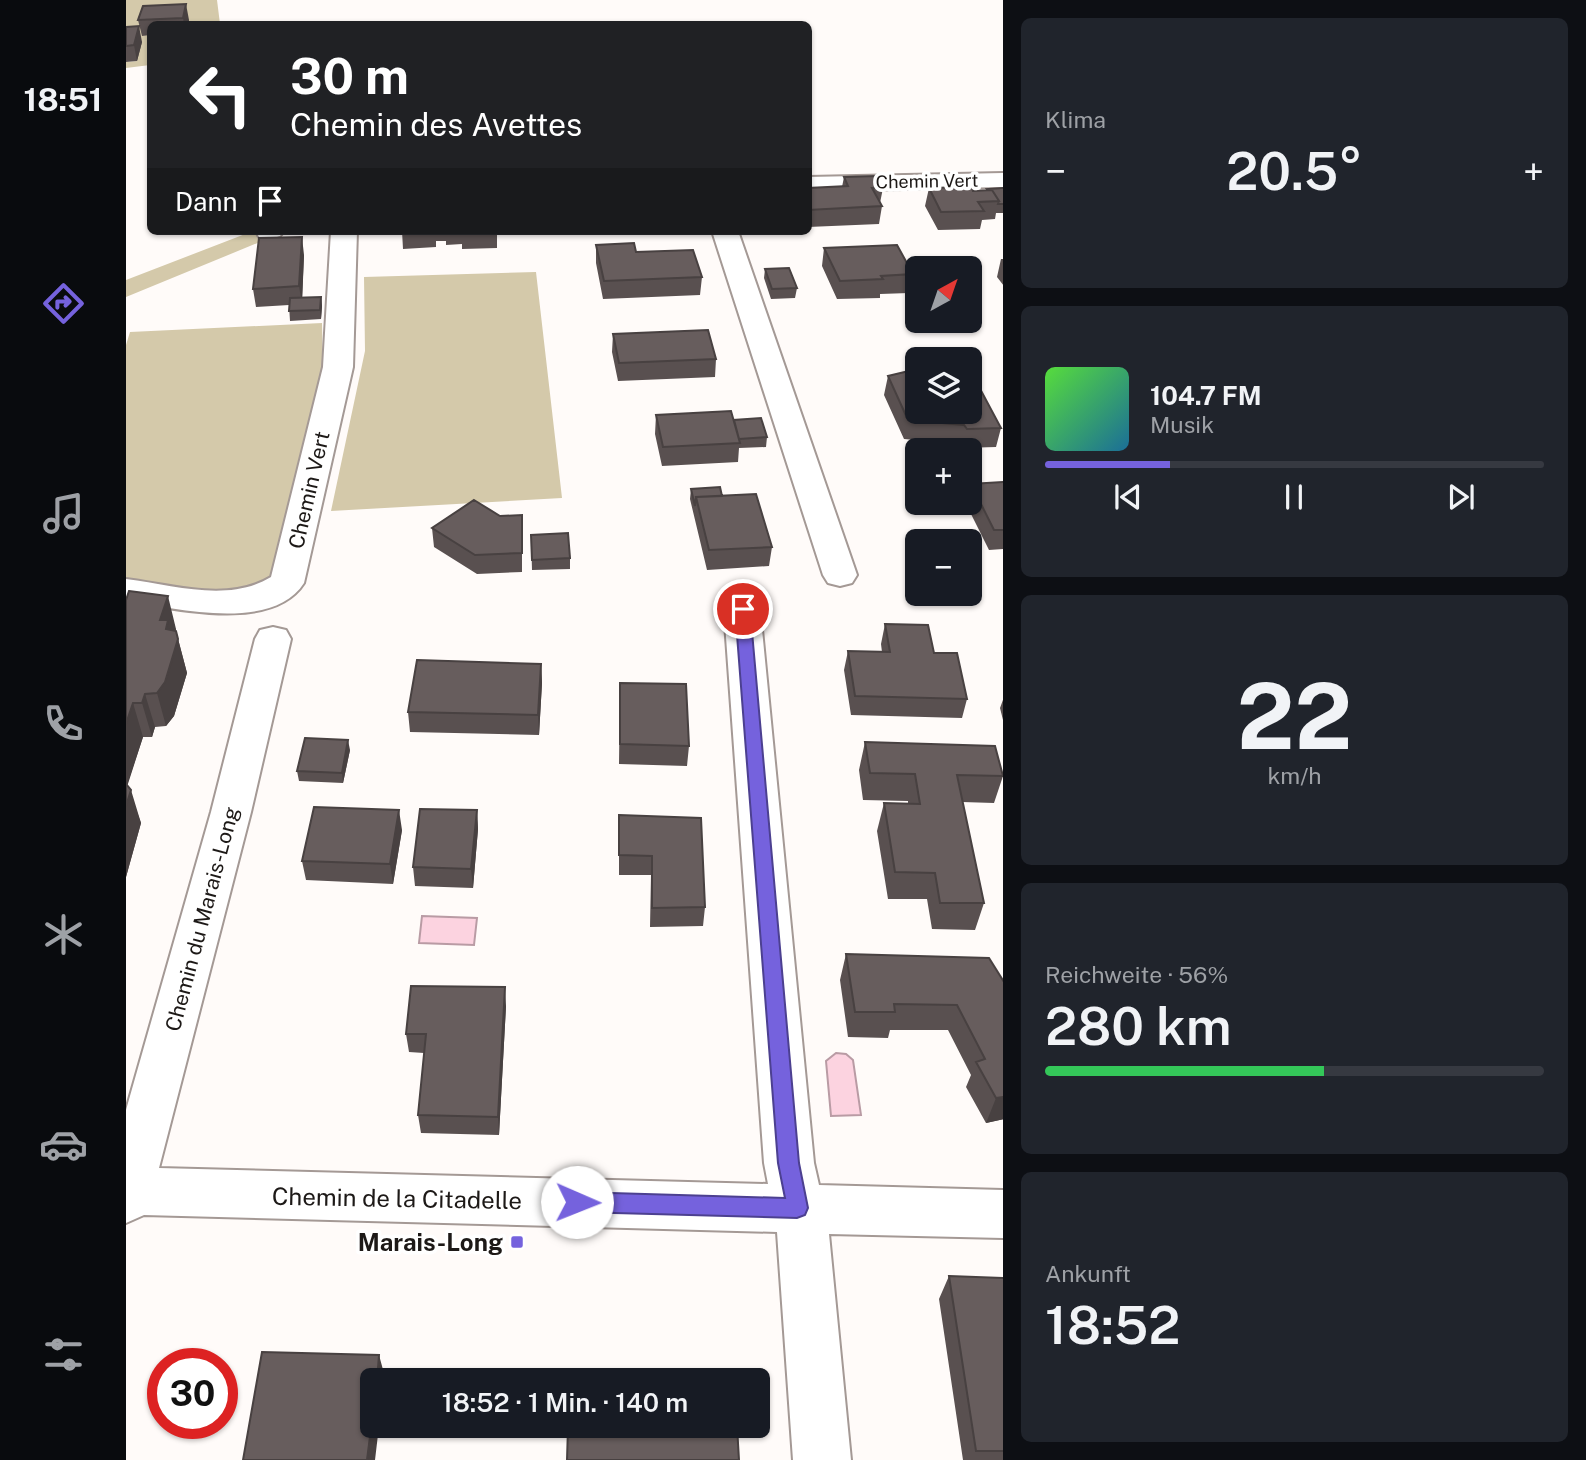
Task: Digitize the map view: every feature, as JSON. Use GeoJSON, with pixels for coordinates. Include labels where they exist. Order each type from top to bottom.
{"type":"FeatureCollection","features":[{"type":"Feature","properties":{"kind":"street","name":"Chemin Vert"},"geometry":{"type":"LineString","coordinates":[[812,184],[1003,180]]}},
{"type":"Feature","properties":{"kind":"street","name":"Chemin Vert"},"geometry":{"type":"LineString","coordinates":[[126,590],[224,604],[264,597],[288,583],[338,367],[344,235]]}},
{"type":"Feature","properties":{"kind":"street"},"geometry":{"type":"LineString","coordinates":[[726,235],[840,575]]}},
{"type":"Feature","properties":{"kind":"street"},"geometry":{"type":"LineString","coordinates":[[743,609],[789,1163],[804,1238],[822,1460]]}},
{"type":"Feature","properties":{"kind":"street","name":"Chemin du Marais-Long"},"geometry":{"type":"LineString","coordinates":[[127,1193],[231,812],[273,639]]}},
{"type":"Feature","properties":{"kind":"street","name":"Chemin de la Citadelle"},"geometry":{"type":"LineString","coordinates":[[127,1193],[1003,1214]]}},
{"type":"Feature","properties":{"kind":"shaded area"},"geometry":{"type":"Polygon","coordinates":[[[126,0],[217,0],[220,21],[147,21],[147,65],[126,68],[126,62],[137,61],[126,43],[126,0]]]}},
{"type":"Feature","properties":{"kind":"shaded area"},"geometry":{"type":"Polygon","coordinates":[[[243,235],[272,237],[126,297],[126,280],[243,235]]]}},
{"type":"Feature","properties":{"kind":"shaded area"},"geometry":{"type":"Polygon","coordinates":[[[536,272],[562,498],[331,511],[365,351],[364,277],[536,272]]]}},
{"type":"Feature","properties":{"kind":"shaded area"},"geometry":{"type":"Polygon","coordinates":[[[322,323],[323,371],[275,568],[268,580],[235,595],[126,581],[126,345],[130,332],[322,323]]]}},
{"type":"Feature","properties":{"kind":"shaded area"},"geometry":{"type":"Polygon","coordinates":[[[422,916],[477,918],[474,945],[419,943],[422,916]]]}},
{"type":"Feature","properties":{"kind":"shaded area"},"geometry":{"type":"Polygon","coordinates":[[[836,1053],[846,1054],[853,1060],[861,1115],[831,1116],[826,1061],[836,1053]]]}},
{"type":"Feature","properties":{"kind":"building"},"geometry":{"type":"Polygon","coordinates":[[[186,4],[183,18],[138,20],[143,6],[186,4]]]}},
{"type":"Feature","properties":{"kind":"building"},"geometry":{"type":"Polygon","coordinates":[[[139,26],[134,45],[126,46],[126,27],[139,26]]]}},
{"type":"Feature","properties":{"kind":"building"},"geometry":{"type":"Polygon","coordinates":[[[876,176],[883,188],[872,188],[882,206],[812,210],[812,188],[848,186],[844,177],[876,176]]]}},
{"type":"Feature","properties":{"kind":"building"},"geometry":{"type":"Polygon","coordinates":[[[972,187],[973,191],[992,190],[999,201],[978,202],[984,211],[941,212],[929,188],[972,187]]]}},
{"type":"Feature","properties":{"kind":"building"},"geometry":{"type":"Polygon","coordinates":[[[1003,188],[1003,204],[998,204],[999,201],[992,190],[987,189],[1003,188]]]}},
{"type":"Feature","properties":{"kind":"building"},"geometry":{"type":"Polygon","coordinates":[[[302,237],[299,286],[253,289],[259,238],[302,237]]]}},
{"type":"Feature","properties":{"kind":"building"},"geometry":{"type":"Polygon","coordinates":[[[634,243],[636,252],[693,250],[702,277],[604,281],[596,245],[634,243]]]}},
{"type":"Feature","properties":{"kind":"building"},"geometry":{"type":"Polygon","coordinates":[[[897,245],[905,260],[905,274],[881,276],[883,279],[840,281],[824,248],[897,245]]]}},
{"type":"Feature","properties":{"kind":"building"},"geometry":{"type":"Polygon","coordinates":[[[789,268],[797,288],[772,289],[765,269],[789,268]]]}},
{"type":"Feature","properties":{"kind":"building"},"geometry":{"type":"Polygon","coordinates":[[[321,297],[320,310],[289,311],[290,298],[321,297]]]}},
{"type":"Feature","properties":{"kind":"building"},"geometry":{"type":"Polygon","coordinates":[[[708,330],[716,359],[619,363],[613,334],[708,330]]]}},
{"type":"Feature","properties":{"kind":"building"},"geometry":{"type":"Polygon","coordinates":[[[905,372],[905,413],[888,376],[905,372]]]}},
{"type":"Feature","properties":{"kind":"building"},"geometry":{"type":"Polygon","coordinates":[[[982,392],[1001,428],[967,429],[964,425],[953,424],[982,424],[982,392]]]}},
{"type":"Feature","properties":{"kind":"building"},"geometry":{"type":"Polygon","coordinates":[[[731,411],[740,443],[663,447],[656,415],[731,411]]]}},
{"type":"Feature","properties":{"kind":"building"},"geometry":{"type":"Polygon","coordinates":[[[761,418],[767,437],[739,439],[734,420],[761,418]]]}},
{"type":"Feature","properties":{"kind":"building"},"geometry":{"type":"Polygon","coordinates":[[[1003,482],[1003,530],[994,530],[982,506],[982,483],[1003,482]]]}},
{"type":"Feature","properties":{"kind":"building"},"geometry":{"type":"Polygon","coordinates":[[[720,487],[722,496],[696,497],[695,506],[691,489],[720,487]]]}},
{"type":"Feature","properties":{"kind":"building"},"geometry":{"type":"Polygon","coordinates":[[[756,494],[772,547],[709,550],[696,497],[756,494]]]}},
{"type":"Feature","properties":{"kind":"building"},"geometry":{"type":"Polygon","coordinates":[[[474,500],[500,516],[522,515],[522,553],[475,555],[432,528],[474,500]]]}},
{"type":"Feature","properties":{"kind":"building"},"geometry":{"type":"Polygon","coordinates":[[[568,533],[570,558],[532,560],[531,535],[568,533]]]}},
{"type":"Feature","properties":{"kind":"building"},"geometry":{"type":"Polygon","coordinates":[[[129,591],[168,596],[160,620],[168,620],[166,629],[176,631],[178,639],[165,682],[157,693],[145,694],[142,703],[133,703],[126,724],[126,600],[129,591]]]}},
{"type":"Feature","properties":{"kind":"building"},"geometry":{"type":"Polygon","coordinates":[[[885,624],[928,625],[934,653],[957,653],[967,699],[855,696],[848,651],[890,652],[885,624]]]}},
{"type":"Feature","properties":{"kind":"building"},"geometry":{"type":"Polygon","coordinates":[[[417,660],[541,664],[538,715],[408,712],[417,660]]]}},
{"type":"Feature","properties":{"kind":"building"},"geometry":{"type":"Polygon","coordinates":[[[620,683],[686,684],[689,746],[620,744],[620,683]]]}},
{"type":"Feature","properties":{"kind":"building"},"geometry":{"type":"Polygon","coordinates":[[[305,738],[348,740],[342,773],[297,771],[305,738]]]}},
{"type":"Feature","properties":{"kind":"building"},"geometry":{"type":"Polygon","coordinates":[[[865,742],[995,746],[1003,776],[957,775],[984,903],[940,903],[935,873],[895,872],[884,803],[920,804],[915,774],[870,773],[865,742]]]}},
{"type":"Feature","properties":{"kind":"building"},"geometry":{"type":"Polygon","coordinates":[[[126,784],[131,790],[126,806],[126,784]]]}},
{"type":"Feature","properties":{"kind":"building"},"geometry":{"type":"Polygon","coordinates":[[[314,807],[399,810],[390,864],[302,861],[314,807]]]}},
{"type":"Feature","properties":{"kind":"building"},"geometry":{"type":"Polygon","coordinates":[[[420,809],[477,810],[471,869],[413,867],[420,809]]]}},
{"type":"Feature","properties":{"kind":"building"},"geometry":{"type":"Polygon","coordinates":[[[619,815],[701,818],[705,907],[652,908],[652,856],[619,855],[619,815]]]}},
{"type":"Feature","properties":{"kind":"building"},"geometry":{"type":"Polygon","coordinates":[[[846,954],[989,958],[1003,980],[1003,1097],[996,1098],[976,1062],[985,1059],[957,1005],[894,1004],[895,1012],[855,1012],[846,954]]]}},
{"type":"Feature","properties":{"kind":"building"},"geometry":{"type":"Polygon","coordinates":[[[411,986],[505,987],[498,1117],[418,1115],[426,1034],[406,1034],[411,986]]]}},
{"type":"Feature","properties":{"kind":"building"},"geometry":{"type":"Polygon","coordinates":[[[949,1276],[1003,1278],[1003,1451],[976,1451],[949,1276]]]}},
{"type":"Feature","properties":{"kind":"building"},"geometry":{"type":"Polygon","coordinates":[[[262,1352],[379,1355],[378,1368],[360,1368],[360,1438],[370,1438],[367,1460],[243,1460],[262,1352]]]}},
{"type":"Feature","properties":{"kind":"building"},"geometry":{"type":"Polygon","coordinates":[[[568,1438],[738,1438],[739,1460],[567,1460],[568,1438]]]}},
{"type":"Feature","properties":{"kind":"place","name":"Marais-Long"},"geometry":{"type":"Point","coordinates":[517,1242]}},
{"type":"Feature","properties":{"kind":"route"},"geometry":{"type":"LineString","coordinates":[[577,1202],[797,1208],[789,1163],[743,609]]}}]}
